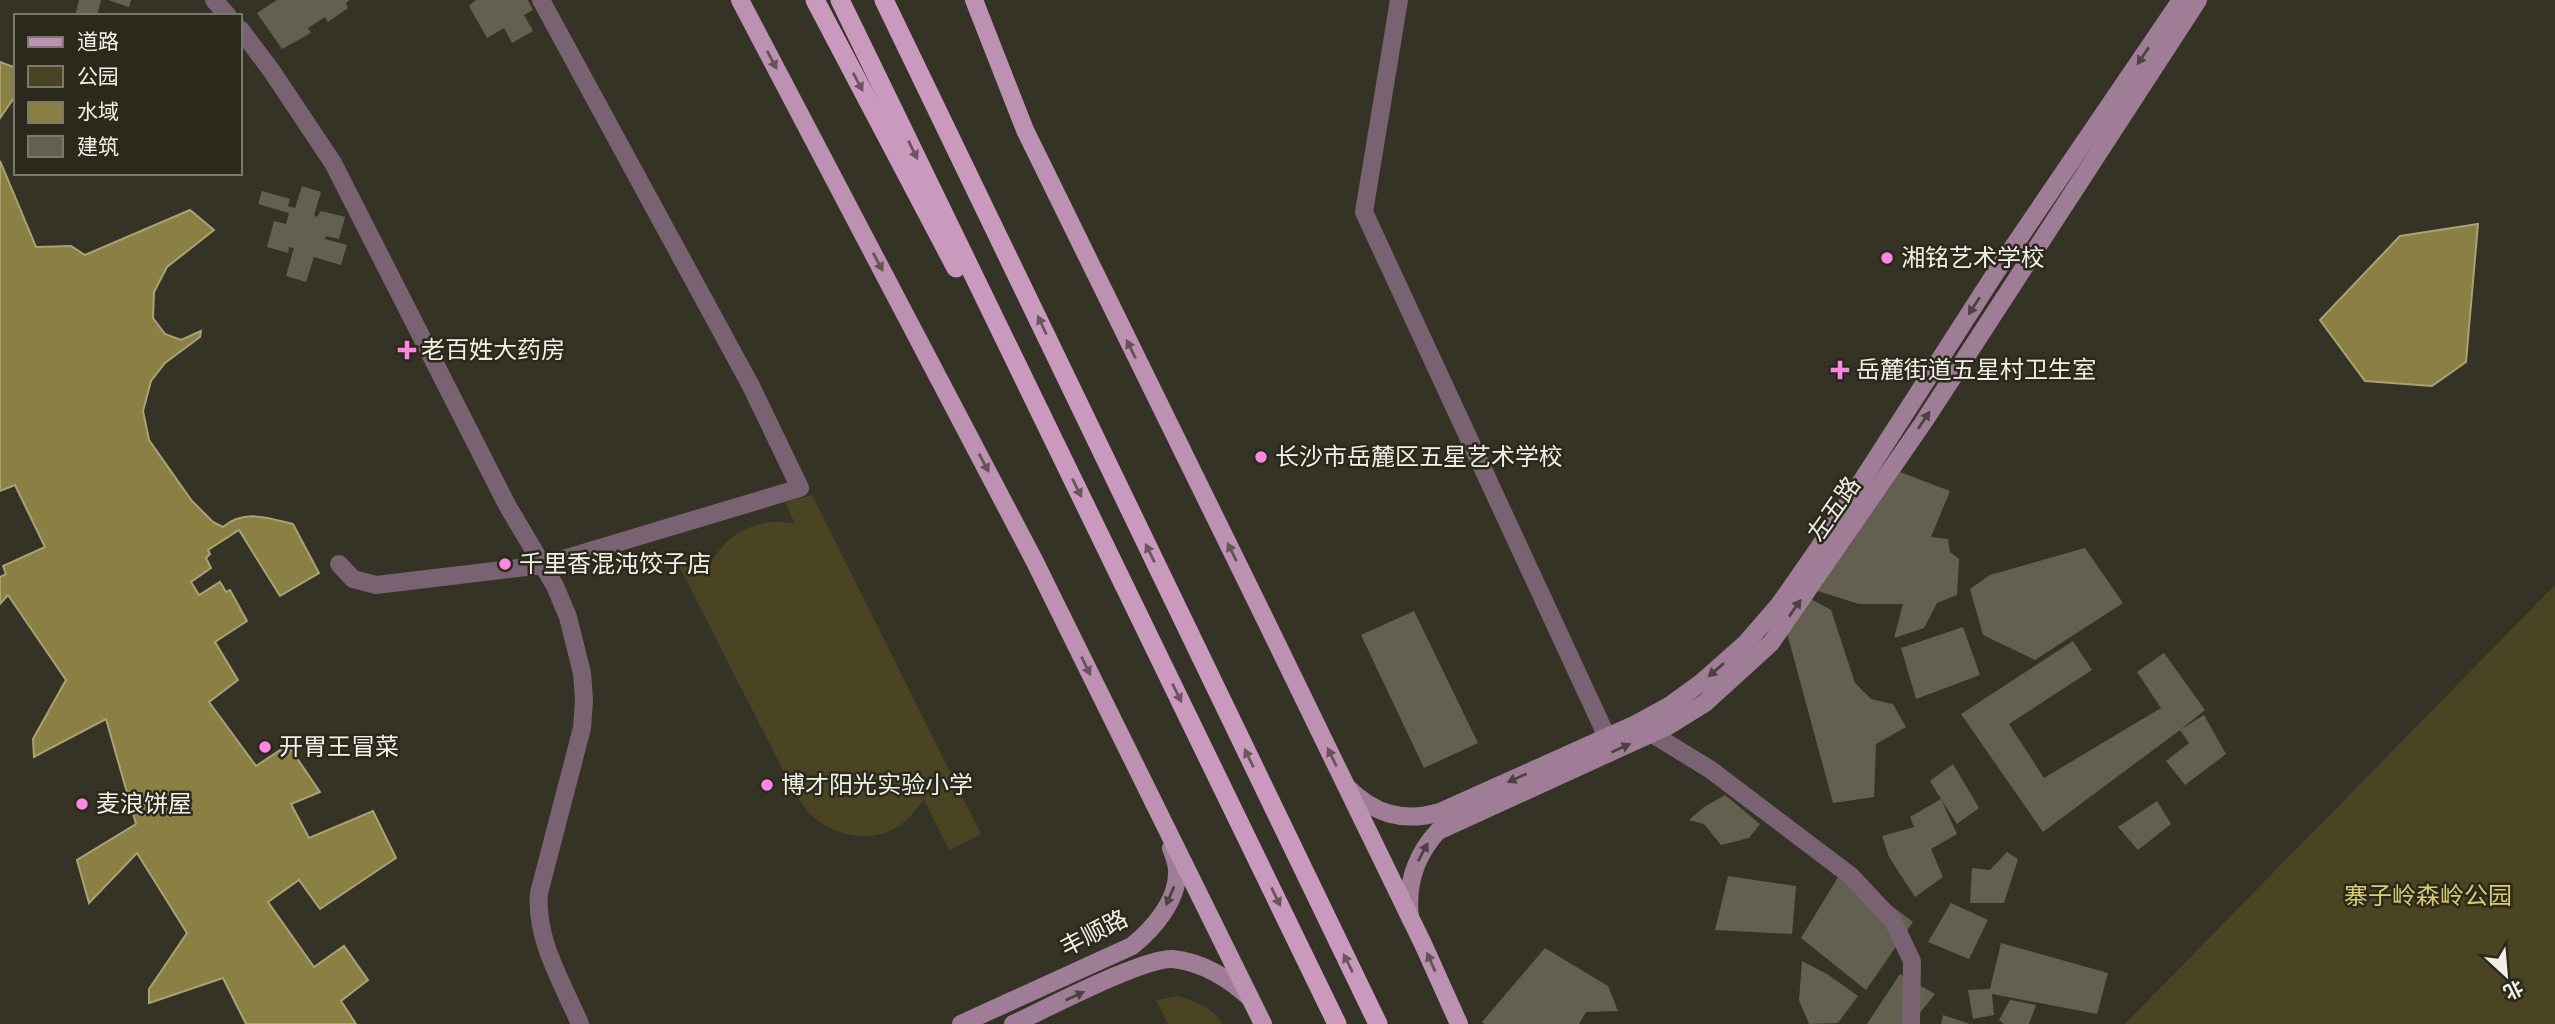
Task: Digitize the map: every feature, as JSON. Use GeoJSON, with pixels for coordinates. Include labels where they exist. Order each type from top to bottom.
{"type":"FeatureCollection","features":[{"type":"Feature","properties":{"kind":"highway"},"geometry":{"type":"LineString","coordinates":[[815,0],[995,341],[1047,427]]}},
{"type":"Feature","properties":{"kind":"highway"},"geometry":{"type":"LineString","coordinates":[[840,0],[1337,1024]]}},
{"type":"Feature","properties":{"kind":"highway"},"geometry":{"type":"LineString","coordinates":[[884,0],[1378,1024]]}},
{"type":"Feature","properties":{"kind":"highway"},"geometry":{"type":"LineString","coordinates":[[896,0],[962,158]]}},
{"type":"Feature","properties":{"kind":"main road"},"geometry":{"type":"LineString","coordinates":[[740,0],[1034,560],[1263,1024]]}},
{"type":"Feature","properties":{"kind":"main road"},"geometry":{"type":"LineString","coordinates":[[974,0],[1025,130],[1410,918],[1459,1024]]}},
{"type":"Feature","properties":{"kind":"main road","name":"左五路"},"geometry":{"type":"LineString","coordinates":[[1345,785],[1376,809],[1399,817],[1421,818],[1440,812],[1636,724],[1669,706],[1702,682],[1746,643],[1779,605],[1816,552],[1996,272],[2181,0]]}},
{"type":"Feature","properties":{"kind":"main road","name":"左五路"},"geometry":{"type":"LineString","coordinates":[[1410,918],[1408,903],[1412,876],[1429,841],[1438,831],[1652,734],[1704,703],[1771,643],[1923,423],[2198,0]]}},
{"type":"Feature","properties":{"kind":"main road","name":"丰顺路"},"geometry":{"type":"LineString","coordinates":[[961,1024],[1132,946],[1151,930],[1174,889],[1177,870],[1166,831]]}},
{"type":"Feature","properties":{"kind":"main road"},"geometry":{"type":"LineString","coordinates":[[1013,1024],[1139,967],[1172,959],[1208,970],[1238,987],[1250,998]]}},
{"type":"Feature","properties":{"kind":"street"},"geometry":{"type":"LineString","coordinates":[[214,0],[226,14]]}},
{"type":"Feature","properties":{"kind":"street"},"geometry":{"type":"LineString","coordinates":[[339,564],[353,579],[376,585],[543,565],[800,488],[733,352],[541,0]]}},
{"type":"Feature","properties":{"kind":"street"},"geometry":{"type":"LineString","coordinates":[[1399,0],[1364,212],[1607,737]]}},
{"type":"Feature","properties":{"kind":"street"},"geometry":{"type":"LineString","coordinates":[[242,33],[290,97],[333,163],[507,505],[555,586],[574,638],[582,673],[582,727],[539,893],[537,913],[542,934],[580,1024]]}},
{"type":"Feature","properties":{"kind":"street"},"geometry":{"type":"LineString","coordinates":[[1636,724],[1711,770],[1851,876],[1893,921],[1912,961],[1911,1024]]}},
{"type":"Feature","properties":{"kind":"green space"},"geometry":{"type":"Polygon","coordinates":[[[812,495],[981,834],[949,850],[924,800],[897,827],[871,836],[838,831],[810,814],[794,792],[677,562],[699,552],[708,570],[722,546],[742,530],[767,523],[795,524],[785,502],[812,495]]]}},
{"type":"Feature","properties":{"kind":"green space","name":"寨子岭森岭公园"},"geometry":{"type":"Polygon","coordinates":[[[2555,585],[2555,1024],[2125,1024],[2555,585]]]}},
{"type":"Feature","properties":{"kind":"green space"},"geometry":{"type":"Polygon","coordinates":[[[1179,996],[1209,1009],[1222,1024],[1168,1024],[1156,1000],[1179,996]]]}},
{"type":"Feature","properties":{"kind":"water"},"geometry":{"type":"Polygon","coordinates":[[[0,62],[14,67],[14,98],[0,118],[0,62]]]}},
{"type":"Feature","properties":{"kind":"water"},"geometry":{"type":"Polygon","coordinates":[[[0,161],[36,247],[71,246],[85,255],[190,210],[214,230],[167,267],[154,292],[153,318],[165,334],[181,340],[201,331],[200,337],[165,363],[151,381],[143,411],[149,440],[192,501],[213,522],[223,527],[239,518],[257,516],[293,524],[319,573],[280,596],[239,530],[208,550],[210,554],[206,558],[211,568],[191,582],[199,595],[220,582],[226,592],[230,590],[247,621],[215,642],[238,680],[209,702],[256,766],[288,745],[320,792],[291,804],[309,838],[373,811],[396,858],[320,909],[299,880],[268,902],[314,967],[344,946],[368,980],[341,1001],[356,1024],[246,1024],[223,978],[149,1003],[149,989],[187,933],[137,853],[89,903],[77,860],[136,824],[106,719],[34,757],[33,739],[66,680],[8,595],[0,604],[0,577],[6,574],[3,566],[45,547],[15,485],[0,491],[0,161]]]}},
{"type":"Feature","properties":{"kind":"water"},"geometry":{"type":"Polygon","coordinates":[[[2478,224],[2466,362],[2432,386],[2365,381],[2320,320],[2400,236],[2478,224]]]}},
{"type":"Feature","properties":{"kind":"building"},"geometry":{"type":"Polygon","coordinates":[[[79,0],[101,0],[98,14],[76,14],[79,0]]]}},
{"type":"Feature","properties":{"kind":"building"},"geometry":{"type":"Polygon","coordinates":[[[108,0],[131,0],[129,7],[108,0]]]}},
{"type":"Feature","properties":{"kind":"building"},"geometry":{"type":"Polygon","coordinates":[[[277,0],[350,0],[346,3],[348,8],[328,22],[325,17],[308,28],[311,33],[282,49],[257,13],[277,0]]]}},
{"type":"Feature","properties":{"kind":"building"},"geometry":{"type":"Polygon","coordinates":[[[476,0],[528,0],[533,10],[524,15],[533,31],[512,43],[504,28],[487,38],[469,6],[476,0]]]}},
{"type":"Feature","properties":{"kind":"building"},"geometry":{"type":"Polygon","coordinates":[[[302,186],[321,192],[314,215],[317,217],[321,211],[345,217],[339,239],[326,236],[325,239],[347,245],[341,265],[314,257],[306,282],[286,276],[294,248],[289,247],[288,253],[267,247],[274,221],[286,224],[289,213],[258,204],[262,191],[290,199],[288,206],[295,208],[302,186]]]}},
{"type":"Feature","properties":{"kind":"building"},"geometry":{"type":"Polygon","coordinates":[[[1900,472],[1950,491],[1931,537],[1948,539],[1950,552],[1959,559],[1957,595],[1937,603],[1924,628],[1894,638],[1903,604],[1859,604],[1818,591],[1900,472]]]}},
{"type":"Feature","properties":{"kind":"building"},"geometry":{"type":"Polygon","coordinates":[[[2085,548],[2123,603],[2035,660],[1983,635],[1970,589],[1990,575],[2085,548]]]}},
{"type":"Feature","properties":{"kind":"building"},"geometry":{"type":"Polygon","coordinates":[[[1811,599],[1831,610],[1855,683],[1871,699],[1893,704],[1906,727],[1876,744],[1874,797],[1833,803],[1787,633],[1811,599]]]}},
{"type":"Feature","properties":{"kind":"building"},"geometry":{"type":"Polygon","coordinates":[[[1414,611],[1478,743],[1424,768],[1361,635],[1414,611]]]}},
{"type":"Feature","properties":{"kind":"building"},"geometry":{"type":"Polygon","coordinates":[[[1963,627],[1980,675],[1916,699],[1901,648],[1963,627]]]}},
{"type":"Feature","properties":{"kind":"building"},"geometry":{"type":"Polygon","coordinates":[[[2073,641],[2092,670],[2009,724],[2044,778],[2161,708],[2137,672],[2164,653],[2205,710],[2043,832],[1961,714],[2073,641]]]}},
{"type":"Feature","properties":{"kind":"building"},"geometry":{"type":"Polygon","coordinates":[[[2204,715],[2226,754],[2185,785],[2166,761],[2189,743],[2180,730],[2204,715]]]}},
{"type":"Feature","properties":{"kind":"building"},"geometry":{"type":"Polygon","coordinates":[[[1953,764],[1979,808],[1957,824],[1930,781],[1953,764]]]}},
{"type":"Feature","properties":{"kind":"building"},"geometry":{"type":"Polygon","coordinates":[[[1725,795],[1760,824],[1749,838],[1721,845],[1704,824],[1689,820],[1704,807],[1725,795]]]}},
{"type":"Feature","properties":{"kind":"building"},"geometry":{"type":"Polygon","coordinates":[[[1941,799],[1957,834],[1931,849],[1943,877],[1915,897],[1889,857],[1882,836],[1914,827],[1910,817],[1941,799]]]}},
{"type":"Feature","properties":{"kind":"building"},"geometry":{"type":"Polygon","coordinates":[[[2157,801],[2171,824],[2138,850],[2118,827],[2157,801]]]}},
{"type":"Feature","properties":{"kind":"building"},"geometry":{"type":"Polygon","coordinates":[[[2007,852],[2018,859],[2004,903],[1970,903],[1972,868],[1990,870],[2007,852]]]}},
{"type":"Feature","properties":{"kind":"building"},"geometry":{"type":"Polygon","coordinates":[[[1843,869],[1913,922],[1866,990],[1801,938],[1843,869]]]}},
{"type":"Feature","properties":{"kind":"building"},"geometry":{"type":"Polygon","coordinates":[[[1728,876],[1796,886],[1792,934],[1715,930],[1728,876]]]}},
{"type":"Feature","properties":{"kind":"building"},"geometry":{"type":"Polygon","coordinates":[[[1951,903],[1988,920],[1969,959],[1928,942],[1951,903]]]}},
{"type":"Feature","properties":{"kind":"building"},"geometry":{"type":"Polygon","coordinates":[[[2001,943],[2108,973],[2097,1014],[1992,994],[1994,1015],[1973,1019],[1968,990],[1990,989],[2001,943]]]}},
{"type":"Feature","properties":{"kind":"building"},"geometry":{"type":"Polygon","coordinates":[[[1545,948],[1608,986],[1618,1011],[1586,1012],[1579,1024],[1484,1024],[1482,1022],[1545,948]]]}},
{"type":"Feature","properties":{"kind":"building"},"geometry":{"type":"Polygon","coordinates":[[[1802,961],[1827,974],[1858,996],[1838,1023],[1809,1024],[1799,1000],[1802,961]]]}},
{"type":"Feature","properties":{"kind":"building"},"geometry":{"type":"Polygon","coordinates":[[[1900,974],[1935,994],[1911,1024],[1867,1024],[1900,974]]]}},
{"type":"Feature","properties":{"kind":"building"},"geometry":{"type":"Polygon","coordinates":[[[2010,1000],[2036,1005],[2029,1024],[2004,1024],[1999,1020],[2010,1000]]]}},
{"type":"Feature","properties":{"kind":"building"},"geometry":{"type":"Polygon","coordinates":[[[1943,1015],[1970,1024],[1941,1024],[1943,1015]]]}},
{"type":"Feature","properties":{"kind":"place","name":"湘铭艺术学校"},"geometry":{"type":"Point","coordinates":[1887,258]}},
{"type":"Feature","properties":{"kind":"place","name":"老百姓大药房"},"geometry":{"type":"Point","coordinates":[407,350]}},
{"type":"Feature","properties":{"kind":"place","name":"岳麓街道五星村卫生室"},"geometry":{"type":"Point","coordinates":[1840,370]}},
{"type":"Feature","properties":{"kind":"place","name":"长沙市岳麓区五星艺术学校"},"geometry":{"type":"Point","coordinates":[1261,457]}},
{"type":"Feature","properties":{"kind":"place","name":"千里香混沌饺子店"},"geometry":{"type":"Point","coordinates":[505,564]}},
{"type":"Feature","properties":{"kind":"place","name":"开胃王冒菜"},"geometry":{"type":"Point","coordinates":[265,747]}},
{"type":"Feature","properties":{"kind":"place","name":"博才阳光实验小学"},"geometry":{"type":"Point","coordinates":[767,785]}},
{"type":"Feature","properties":{"kind":"place","name":"麦浪饼屋"},"geometry":{"type":"Point","coordinates":[82,804]}}]}
